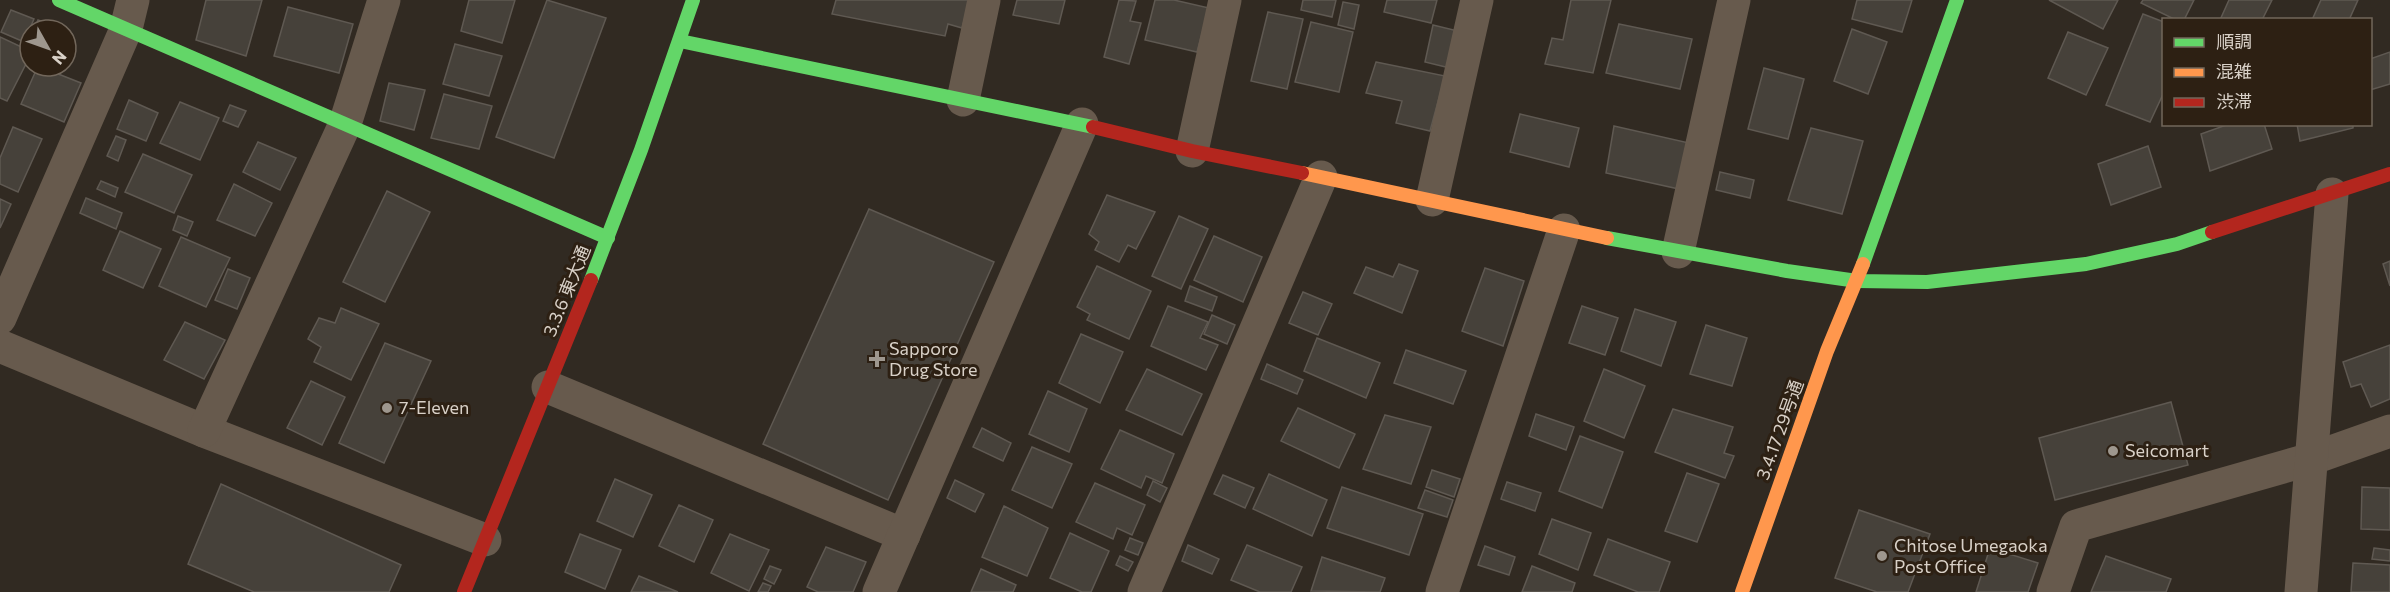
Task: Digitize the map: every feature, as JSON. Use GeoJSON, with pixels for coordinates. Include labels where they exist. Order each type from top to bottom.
{"type":"FeatureCollection","features":[{"type":"Feature","properties":{"kind":"street"},"geometry":{"type":"LineString","coordinates":[[59,0],[130,15],[345,124],[608,238]]}},
{"type":"Feature","properties":{"kind":"street"},"geometry":{"type":"LineString","coordinates":[[204,430],[345,124],[384,0]]}},
{"type":"Feature","properties":{"kind":"street","name":"3.3.6 東大通"},"geometry":{"type":"LineString","coordinates":[[465,592],[608,238],[693,0]]}},
{"type":"Feature","properties":{"kind":"street"},"geometry":{"type":"LineString","coordinates":[[963,100],[984,0]]}},
{"type":"Feature","properties":{"kind":"street"},"geometry":{"type":"LineString","coordinates":[[1192,151],[1226,0]]}},
{"type":"Feature","properties":{"kind":"street"},"geometry":{"type":"LineString","coordinates":[[1432,200],[1477,0]]}},
{"type":"Feature","properties":{"kind":"street"},"geometry":{"type":"LineString","coordinates":[[1678,252],[1734,0]]}},
{"type":"Feature","properties":{"kind":"street","name":"3.4.17 29号通"},"geometry":{"type":"LineString","coordinates":[[1742,592],[1827,351],[1857,281],[1957,0]]}},
{"type":"Feature","properties":{"kind":"street"},"geometry":{"type":"LineString","coordinates":[[0,318],[130,15]]}},
{"type":"Feature","properties":{"kind":"street"},"geometry":{"type":"LineString","coordinates":[[680,41],[1082,124],[1192,151],[1432,200],[1564,230],[1787,272],[1857,281],[1927,282],[2086,264],[2177,244],[2390,174]]}},
{"type":"Feature","properties":{"kind":"street"},"geometry":{"type":"LineString","coordinates":[[879,592],[1082,124]]}},
{"type":"Feature","properties":{"kind":"street"},"geometry":{"type":"LineString","coordinates":[[1144,592],[1321,177]]}},
{"type":"Feature","properties":{"kind":"street"},"geometry":{"type":"LineString","coordinates":[[2301,592],[2332,194]]}},
{"type":"Feature","properties":{"kind":"street"},"geometry":{"type":"LineString","coordinates":[[1442,592],[1564,230]]}},
{"type":"Feature","properties":{"kind":"street"},"geometry":{"type":"LineString","coordinates":[[0,346],[204,430],[485,540]]}},
{"type":"Feature","properties":{"kind":"street"},"geometry":{"type":"LineString","coordinates":[[548,387],[904,535]]}},
{"type":"Feature","properties":{"kind":"street"},"geometry":{"type":"LineString","coordinates":[[2053,592],[2076,526],[2311,459],[2390,431]]}},
{"type":"Feature","properties":{"kind":"building"},"geometry":{"type":"Polygon","coordinates":[[[206,0],[262,0],[246,56],[196,40],[206,0]]]}},
{"type":"Feature","properties":{"kind":"building"},"geometry":{"type":"Polygon","coordinates":[[[469,0],[515,0],[502,43],[461,31],[469,0]]]}},
{"type":"Feature","properties":{"kind":"building"},"geometry":{"type":"Polygon","coordinates":[[[547,0],[606,18],[554,158],[496,137],[547,0]]]}},
{"type":"Feature","properties":{"kind":"building"},"geometry":{"type":"Polygon","coordinates":[[[836,0],[970,0],[962,28],[948,24],[945,36],[832,14],[836,0]]]}},
{"type":"Feature","properties":{"kind":"building"},"geometry":{"type":"Polygon","coordinates":[[[1017,0],[1065,0],[1059,24],[1013,15],[1017,0]]]}},
{"type":"Feature","properties":{"kind":"building"},"geometry":{"type":"Polygon","coordinates":[[[1119,0],[1136,1],[1130,21],[1141,23],[1129,64],[1104,57],[1119,0]]]}},
{"type":"Feature","properties":{"kind":"building"},"geometry":{"type":"Polygon","coordinates":[[[1155,0],[1174,0],[1209,8],[1197,52],[1145,40],[1155,0]]]}},
{"type":"Feature","properties":{"kind":"building"},"geometry":{"type":"Polygon","coordinates":[[[1303,0],[1336,0],[1332,17],[1301,10],[1303,0]]]}},
{"type":"Feature","properties":{"kind":"building"},"geometry":{"type":"Polygon","coordinates":[[[1387,0],[1437,0],[1431,23],[1384,12],[1387,0]]]}},
{"type":"Feature","properties":{"kind":"building"},"geometry":{"type":"Polygon","coordinates":[[[1571,0],[1611,0],[1593,73],[1545,64],[1552,38],[1563,40],[1571,0]]]}},
{"type":"Feature","properties":{"kind":"building"},"geometry":{"type":"Polygon","coordinates":[[[1857,0],[1912,0],[1902,32],[1852,19],[1857,0]]]}},
{"type":"Feature","properties":{"kind":"building"},"geometry":{"type":"Polygon","coordinates":[[[2049,0],[2118,0],[2103,29],[2049,0]]]}},
{"type":"Feature","properties":{"kind":"building"},"geometry":{"type":"Polygon","coordinates":[[[2143,0],[2194,0],[2185,18],[2172,18],[2141,3],[2143,0]]]}},
{"type":"Feature","properties":{"kind":"building"},"geometry":{"type":"Polygon","coordinates":[[[2229,0],[2272,0],[2263,18],[2221,18],[2229,0]]]}},
{"type":"Feature","properties":{"kind":"building"},"geometry":{"type":"Polygon","coordinates":[[[2321,0],[2358,0],[2350,18],[2313,18],[2321,0]]]}},
{"type":"Feature","properties":{"kind":"building"},"geometry":{"type":"Polygon","coordinates":[[[1343,2],[1359,5],[1354,29],[1338,25],[1343,2]]]}},
{"type":"Feature","properties":{"kind":"building"},"geometry":{"type":"Polygon","coordinates":[[[288,7],[353,24],[339,73],[274,56],[288,7]]]}},
{"type":"Feature","properties":{"kind":"building"},"geometry":{"type":"Polygon","coordinates":[[[11,10],[31,18],[18,18],[18,39],[1,32],[11,10]]]}},
{"type":"Feature","properties":{"kind":"building"},"geometry":{"type":"Polygon","coordinates":[[[1268,12],[1303,19],[1287,89],[1251,81],[1268,12]]]}},
{"type":"Feature","properties":{"kind":"building"},"geometry":{"type":"Polygon","coordinates":[[[2143,14],[2162,21],[2162,96],[2150,122],[2106,105],[2143,14]]]}},
{"type":"Feature","properties":{"kind":"building"},"geometry":{"type":"Polygon","coordinates":[[[1311,22],[1353,32],[1339,92],[1295,82],[1311,22]]]}},
{"type":"Feature","properties":{"kind":"building"},"geometry":{"type":"Polygon","coordinates":[[[1619,24],[1692,39],[1680,89],[1606,73],[1619,24]]]}},
{"type":"Feature","properties":{"kind":"building"},"geometry":{"type":"Polygon","coordinates":[[[1433,25],[1462,32],[1454,69],[1425,62],[1433,25]]]}},
{"type":"Feature","properties":{"kind":"building"},"geometry":{"type":"Polygon","coordinates":[[[1852,29],[1887,42],[1868,94],[1834,81],[1852,29]]]}},
{"type":"Feature","properties":{"kind":"building"},"geometry":{"type":"Polygon","coordinates":[[[2068,32],[2108,48],[2086,95],[2048,78],[2068,32]]]}},
{"type":"Feature","properties":{"kind":"building"},"geometry":{"type":"Polygon","coordinates":[[[0,37],[18,45],[19,78],[7,101],[0,98],[0,37]]]}},
{"type":"Feature","properties":{"kind":"building"},"geometry":{"type":"Polygon","coordinates":[[[455,44],[502,56],[489,96],[443,84],[455,44]]]}},
{"type":"Feature","properties":{"kind":"building"},"geometry":{"type":"Polygon","coordinates":[[[2390,52],[2390,84],[2372,89],[2372,58],[2390,52]]]}},
{"type":"Feature","properties":{"kind":"building"},"geometry":{"type":"Polygon","coordinates":[[[1376,62],[1445,76],[1430,131],[1396,123],[1402,101],[1366,93],[1376,62]]]}},
{"type":"Feature","properties":{"kind":"building"},"geometry":{"type":"Polygon","coordinates":[[[1764,68],[1804,79],[1788,139],[1748,129],[1764,68]]]}},
{"type":"Feature","properties":{"kind":"building"},"geometry":{"type":"Polygon","coordinates":[[[33,78],[68,78],[81,83],[64,122],[21,104],[33,78]]]}},
{"type":"Feature","properties":{"kind":"building"},"geometry":{"type":"Polygon","coordinates":[[[389,83],[425,90],[414,130],[380,121],[389,83]]]}},
{"type":"Feature","properties":{"kind":"building"},"geometry":{"type":"Polygon","coordinates":[[[444,94],[492,106],[479,149],[431,138],[444,94]]]}},
{"type":"Feature","properties":{"kind":"building"},"geometry":{"type":"Polygon","coordinates":[[[129,100],[158,113],[146,141],[117,129],[129,100]]]}},
{"type":"Feature","properties":{"kind":"building"},"geometry":{"type":"Polygon","coordinates":[[[180,102],[219,118],[200,160],[160,143],[180,102]]]}},
{"type":"Feature","properties":{"kind":"building"},"geometry":{"type":"Polygon","coordinates":[[[230,105],[246,111],[238,127],[223,121],[230,105]]]}},
{"type":"Feature","properties":{"kind":"building"},"geometry":{"type":"Polygon","coordinates":[[[1520,114],[1579,128],[1569,167],[1510,152],[1520,114]]]}},
{"type":"Feature","properties":{"kind":"building"},"geometry":{"type":"Polygon","coordinates":[[[1614,126],[1689,143],[1679,189],[1606,173],[1614,126]]]}},
{"type":"Feature","properties":{"kind":"building"},"geometry":{"type":"Polygon","coordinates":[[[2223,126],[2265,126],[2272,149],[2210,171],[2201,134],[2223,126]]]}},
{"type":"Feature","properties":{"kind":"building"},"geometry":{"type":"Polygon","coordinates":[[[2297,126],[2353,126],[2353,128],[2300,141],[2297,126]]]}},
{"type":"Feature","properties":{"kind":"building"},"geometry":{"type":"Polygon","coordinates":[[[13,127],[42,139],[18,192],[0,184],[0,158],[13,127]]]}},
{"type":"Feature","properties":{"kind":"building"},"geometry":{"type":"Polygon","coordinates":[[[1811,128],[1863,141],[1842,214],[1788,200],[1811,128]]]}},
{"type":"Feature","properties":{"kind":"building"},"geometry":{"type":"Polygon","coordinates":[[[116,136],[126,140],[118,161],[107,156],[116,136]]]}},
{"type":"Feature","properties":{"kind":"building"},"geometry":{"type":"Polygon","coordinates":[[[258,142],[296,158],[280,190],[243,172],[258,142]]]}},
{"type":"Feature","properties":{"kind":"building"},"geometry":{"type":"Polygon","coordinates":[[[2148,146],[2161,187],[2111,205],[2098,164],[2148,146]]]}},
{"type":"Feature","properties":{"kind":"building"},"geometry":{"type":"Polygon","coordinates":[[[143,154],[192,175],[174,213],[125,192],[143,154]]]}},
{"type":"Feature","properties":{"kind":"building"},"geometry":{"type":"Polygon","coordinates":[[[1720,172],[1754,180],[1750,198],[1716,190],[1720,172]]]}},
{"type":"Feature","properties":{"kind":"building"},"geometry":{"type":"Polygon","coordinates":[[[101,181],[118,188],[115,197],[97,189],[101,181]]]}},
{"type":"Feature","properties":{"kind":"building"},"geometry":{"type":"Polygon","coordinates":[[[234,184],[272,203],[255,236],[217,220],[234,184]]]}},
{"type":"Feature","properties":{"kind":"building"},"geometry":{"type":"Polygon","coordinates":[[[387,191],[430,212],[385,302],[343,282],[387,191]]]}},
{"type":"Feature","properties":{"kind":"building"},"geometry":{"type":"Polygon","coordinates":[[[1107,195],[1155,212],[1136,249],[1128,245],[1119,262],[1095,250],[1099,242],[1089,234],[1107,195]]]}},
{"type":"Feature","properties":{"kind":"building"},"geometry":{"type":"Polygon","coordinates":[[[86,198],[122,213],[116,229],[80,213],[86,198]]]}},
{"type":"Feature","properties":{"kind":"building"},"geometry":{"type":"Polygon","coordinates":[[[0,199],[11,204],[0,228],[0,199]]]}},
{"type":"Feature","properties":{"kind":"building"},"geometry":{"type":"Polygon","coordinates":[[[869,209],[994,262],[888,500],[763,444],[869,209]]]}},
{"type":"Feature","properties":{"kind":"building"},"geometry":{"type":"Polygon","coordinates":[[[178,216],[193,222],[187,236],[173,230],[178,216]]]}},
{"type":"Feature","properties":{"kind":"building"},"geometry":{"type":"Polygon","coordinates":[[[1179,216],[1208,229],[1181,289],[1152,276],[1179,216]]]}},
{"type":"Feature","properties":{"kind":"building"},"geometry":{"type":"Polygon","coordinates":[[[120,231],[161,249],[143,288],[103,270],[120,231]]]}},
{"type":"Feature","properties":{"kind":"building"},"geometry":{"type":"Polygon","coordinates":[[[1214,236],[1262,257],[1243,302],[1194,280],[1214,236]]]}},
{"type":"Feature","properties":{"kind":"building"},"geometry":{"type":"Polygon","coordinates":[[[181,237],[230,258],[206,307],[159,286],[181,237]]]}},
{"type":"Feature","properties":{"kind":"building"},"geometry":{"type":"Polygon","coordinates":[[[2390,261],[2390,286],[2383,264],[2390,261]]]}},
{"type":"Feature","properties":{"kind":"building"},"geometry":{"type":"Polygon","coordinates":[[[1399,264],[1418,271],[1402,313],[1354,293],[1366,267],[1393,277],[1399,264]]]}},
{"type":"Feature","properties":{"kind":"building"},"geometry":{"type":"Polygon","coordinates":[[[1097,266],[1151,291],[1129,339],[1087,320],[1090,314],[1077,307],[1097,266]]]}},
{"type":"Feature","properties":{"kind":"building"},"geometry":{"type":"Polygon","coordinates":[[[1485,268],[1524,281],[1503,346],[1462,331],[1485,268]]]}},
{"type":"Feature","properties":{"kind":"building"},"geometry":{"type":"Polygon","coordinates":[[[228,269],[250,278],[237,309],[215,300],[228,269]]]}},
{"type":"Feature","properties":{"kind":"building"},"geometry":{"type":"Polygon","coordinates":[[[1190,286],[1217,297],[1212,311],[1185,301],[1190,286]]]}},
{"type":"Feature","properties":{"kind":"building"},"geometry":{"type":"Polygon","coordinates":[[[1303,292],[1332,304],[1318,335],[1289,323],[1303,292]]]}},
{"type":"Feature","properties":{"kind":"building"},"geometry":{"type":"Polygon","coordinates":[[[1168,306],[1208,322],[1200,338],[1218,345],[1206,370],[1151,346],[1168,306]]]}},
{"type":"Feature","properties":{"kind":"building"},"geometry":{"type":"Polygon","coordinates":[[[1582,306],[1618,318],[1605,355],[1569,343],[1582,306]]]}},
{"type":"Feature","properties":{"kind":"building"},"geometry":{"type":"Polygon","coordinates":[[[341,308],[379,324],[351,380],[314,362],[321,347],[308,339],[319,318],[335,323],[341,308]]]}},
{"type":"Feature","properties":{"kind":"building"},"geometry":{"type":"Polygon","coordinates":[[[1635,309],[1676,322],[1661,366],[1621,351],[1635,309]]]}},
{"type":"Feature","properties":{"kind":"building"},"geometry":{"type":"Polygon","coordinates":[[[1212,315],[1235,325],[1227,344],[1204,334],[1212,315]]]}},
{"type":"Feature","properties":{"kind":"building"},"geometry":{"type":"Polygon","coordinates":[[[185,322],[225,340],[204,379],[164,360],[185,322]]]}},
{"type":"Feature","properties":{"kind":"building"},"geometry":{"type":"Polygon","coordinates":[[[1706,325],[1747,338],[1732,386],[1690,374],[1706,325]]]}},
{"type":"Feature","properties":{"kind":"building"},"geometry":{"type":"Polygon","coordinates":[[[1081,334],[1123,352],[1100,403],[1059,383],[1081,334]]]}},
{"type":"Feature","properties":{"kind":"building"},"geometry":{"type":"Polygon","coordinates":[[[1317,338],[1380,363],[1366,398],[1304,371],[1317,338]]]}},
{"type":"Feature","properties":{"kind":"building"},"geometry":{"type":"Polygon","coordinates":[[[385,343],[431,361],[384,463],[339,443],[385,343]]]}},
{"type":"Feature","properties":{"kind":"building"},"geometry":{"type":"Polygon","coordinates":[[[2390,345],[2390,399],[2371,407],[2361,384],[2351,387],[2343,362],[2390,345]]]}},
{"type":"Feature","properties":{"kind":"building"},"geometry":{"type":"Polygon","coordinates":[[[1406,350],[1466,371],[1453,404],[1394,383],[1406,350]]]}},
{"type":"Feature","properties":{"kind":"building"},"geometry":{"type":"Polygon","coordinates":[[[1267,364],[1303,380],[1297,394],[1261,379],[1267,364]]]}},
{"type":"Feature","properties":{"kind":"building"},"geometry":{"type":"Polygon","coordinates":[[[1147,369],[1202,394],[1182,435],[1126,410],[1147,369]]]}},
{"type":"Feature","properties":{"kind":"building"},"geometry":{"type":"Polygon","coordinates":[[[1604,369],[1645,386],[1624,438],[1584,421],[1604,369]]]}},
{"type":"Feature","properties":{"kind":"building"},"geometry":{"type":"Polygon","coordinates":[[[311,381],[345,397],[322,445],[287,428],[311,381]]]}},
{"type":"Feature","properties":{"kind":"building"},"geometry":{"type":"Polygon","coordinates":[[[1048,391],[1087,409],[1069,452],[1029,434],[1048,391]]]}},
{"type":"Feature","properties":{"kind":"building","name":"Seicomart"},"geometry":{"type":"Polygon","coordinates":[[[2171,402],[2188,465],[2055,500],[2039,438],[2171,402]]]}},
{"type":"Feature","properties":{"kind":"building"},"geometry":{"type":"Polygon","coordinates":[[[1298,408],[1355,434],[1339,468],[1281,441],[1298,408]]]}},
{"type":"Feature","properties":{"kind":"building"},"geometry":{"type":"Polygon","coordinates":[[[1673,409],[1733,427],[1724,453],[1734,456],[1725,478],[1655,452],[1673,409]]]}},
{"type":"Feature","properties":{"kind":"building"},"geometry":{"type":"Polygon","coordinates":[[[1536,414],[1574,427],[1566,450],[1529,436],[1536,414]]]}},
{"type":"Feature","properties":{"kind":"building"},"geometry":{"type":"Polygon","coordinates":[[[1385,415],[1431,427],[1411,484],[1363,469],[1385,415]]]}},
{"type":"Feature","properties":{"kind":"building"},"geometry":{"type":"Polygon","coordinates":[[[982,428],[1011,443],[1003,461],[973,447],[982,428]]]}},
{"type":"Feature","properties":{"kind":"building"},"geometry":{"type":"Polygon","coordinates":[[[1120,430],[1174,454],[1162,483],[1146,476],[1141,488],[1101,469],[1120,430]]]}},
{"type":"Feature","properties":{"kind":"building"},"geometry":{"type":"Polygon","coordinates":[[[1580,436],[1623,452],[1602,508],[1559,491],[1580,436]]]}},
{"type":"Feature","properties":{"kind":"building"},"geometry":{"type":"Polygon","coordinates":[[[1032,447],[1072,464],[1052,508],[1012,490],[1032,447]]]}},
{"type":"Feature","properties":{"kind":"building"},"geometry":{"type":"Polygon","coordinates":[[[1432,470],[1460,479],[1454,497],[1426,487],[1432,470]]]}},
{"type":"Feature","properties":{"kind":"building"},"geometry":{"type":"Polygon","coordinates":[[[1687,473],[1719,484],[1697,542],[1665,531],[1687,473]]]}},
{"type":"Feature","properties":{"kind":"building"},"geometry":{"type":"Polygon","coordinates":[[[1269,474],[1327,500],[1312,536],[1253,509],[1269,474]]]}},
{"type":"Feature","properties":{"kind":"building"},"geometry":{"type":"Polygon","coordinates":[[[1223,475],[1254,488],[1245,508],[1214,494],[1223,475]]]}},
{"type":"Feature","properties":{"kind":"building"},"geometry":{"type":"Polygon","coordinates":[[[615,479],[652,495],[633,537],[597,521],[615,479]]]}},
{"type":"Feature","properties":{"kind":"building"},"geometry":{"type":"Polygon","coordinates":[[[955,480],[984,494],[975,512],[947,498],[955,480]]]}},
{"type":"Feature","properties":{"kind":"building"},"geometry":{"type":"Polygon","coordinates":[[[1153,481],[1167,488],[1160,502],[1147,495],[1153,481]]]}},
{"type":"Feature","properties":{"kind":"building"},"geometry":{"type":"Polygon","coordinates":[[[1507,482],[1541,493],[1535,511],[1501,499],[1507,482]]]}},
{"type":"Feature","properties":{"kind":"building"},"geometry":{"type":"Polygon","coordinates":[[[1095,483],[1145,505],[1132,535],[1117,528],[1113,539],[1076,522],[1095,483]]]}},
{"type":"Feature","properties":{"kind":"building"},"geometry":{"type":"Polygon","coordinates":[[[221,484],[401,565],[389,592],[254,592],[188,564],[221,484]]]}},
{"type":"Feature","properties":{"kind":"building"},"geometry":{"type":"Polygon","coordinates":[[[1342,487],[1423,514],[1409,555],[1327,528],[1342,487]]]}},
{"type":"Feature","properties":{"kind":"building"},"geometry":{"type":"Polygon","coordinates":[[[2362,487],[2390,488],[2390,530],[2361,529],[2362,487]]]}},
{"type":"Feature","properties":{"kind":"building"},"geometry":{"type":"Polygon","coordinates":[[[1425,490],[1453,500],[1447,517],[1418,508],[1425,490]]]}},
{"type":"Feature","properties":{"kind":"building"},"geometry":{"type":"Polygon","coordinates":[[[679,505],[713,520],[694,562],[659,546],[679,505]]]}},
{"type":"Feature","properties":{"kind":"building"},"geometry":{"type":"Polygon","coordinates":[[[1004,506],[1048,528],[1027,576],[982,557],[1004,506]]]}},
{"type":"Feature","properties":{"kind":"building","name":"Chitose Umegaoka Post Office"},"geometry":{"type":"Polygon","coordinates":[[[1859,510],[1930,534],[1908,592],[1877,592],[1835,578],[1859,510]]]}},
{"type":"Feature","properties":{"kind":"building"},"geometry":{"type":"Polygon","coordinates":[[[1552,519],[1591,533],[1578,570],[1539,554],[1552,519]]]}},
{"type":"Feature","properties":{"kind":"building"},"geometry":{"type":"Polygon","coordinates":[[[1070,533],[1109,551],[1091,592],[1082,592],[1050,578],[1070,533]]]}},
{"type":"Feature","properties":{"kind":"building"},"geometry":{"type":"Polygon","coordinates":[[[580,534],[621,550],[605,589],[565,572],[580,534]]]}},
{"type":"Feature","properties":{"kind":"building"},"geometry":{"type":"Polygon","coordinates":[[[730,534],[769,550],[749,591],[711,573],[730,534]]]}},
{"type":"Feature","properties":{"kind":"building"},"geometry":{"type":"Polygon","coordinates":[[[1130,538],[1143,543],[1138,555],[1125,550],[1130,538]]]}},
{"type":"Feature","properties":{"kind":"building"},"geometry":{"type":"Polygon","coordinates":[[[1608,539],[1670,562],[1659,592],[1638,592],[1594,575],[1608,539]]]}},
{"type":"Feature","properties":{"kind":"building"},"geometry":{"type":"Polygon","coordinates":[[[1188,545],[1219,559],[1212,574],[1182,561],[1188,545]]]}},
{"type":"Feature","properties":{"kind":"building"},"geometry":{"type":"Polygon","coordinates":[[[1247,545],[1302,567],[1291,592],[1260,592],[1231,580],[1247,545]]]}},
{"type":"Feature","properties":{"kind":"building"},"geometry":{"type":"Polygon","coordinates":[[[1485,546],[1515,557],[1509,575],[1478,565],[1485,546]]]}},
{"type":"Feature","properties":{"kind":"building"},"geometry":{"type":"Polygon","coordinates":[[[826,547],[866,562],[853,592],[818,592],[807,587],[826,547]]]}},
{"type":"Feature","properties":{"kind":"building"},"geometry":{"type":"Polygon","coordinates":[[[1990,548],[2038,563],[2028,592],[1976,592],[1990,548]]]}},
{"type":"Feature","properties":{"kind":"building"},"geometry":{"type":"Polygon","coordinates":[[[2374,548],[2390,550],[2390,561],[2372,559],[2374,548]]]}},
{"type":"Feature","properties":{"kind":"building"},"geometry":{"type":"Polygon","coordinates":[[[1120,556],[1133,562],[1128,571],[1116,565],[1120,556]]]}},
{"type":"Feature","properties":{"kind":"building"},"geometry":{"type":"Polygon","coordinates":[[[2106,556],[2171,579],[2166,592],[2091,592],[2106,556]]]}},
{"type":"Feature","properties":{"kind":"building"},"geometry":{"type":"Polygon","coordinates":[[[1322,557],[1385,578],[1380,592],[1311,591],[1322,557]]]}},
{"type":"Feature","properties":{"kind":"building"},"geometry":{"type":"Polygon","coordinates":[[[2353,563],[2390,565],[2390,592],[2351,592],[2353,563]]]}},
{"type":"Feature","properties":{"kind":"building"},"geometry":{"type":"Polygon","coordinates":[[[770,566],[781,570],[774,584],[764,579],[770,566]]]}},
{"type":"Feature","properties":{"kind":"building"},"geometry":{"type":"Polygon","coordinates":[[[1532,566],[1575,583],[1572,592],[1522,592],[1532,566]]]}},
{"type":"Feature","properties":{"kind":"building"},"geometry":{"type":"Polygon","coordinates":[[[981,569],[1016,585],[1013,592],[971,592],[981,569]]]}},
{"type":"Feature","properties":{"kind":"building"},"geometry":{"type":"Polygon","coordinates":[[[639,576],[678,592],[631,592],[639,576]]]}},
{"type":"Feature","properties":{"kind":"building"},"geometry":{"type":"Polygon","coordinates":[[[763,583],[771,586],[768,592],[758,592],[763,583]]]}},
{"type":"Feature","properties":{"kind":"traffic: fast"},"geometry":{"type":"LineString","coordinates":[[59,0],[608,238]]}},
{"type":"Feature","properties":{"kind":"traffic: fast"},"geometry":{"type":"LineString","coordinates":[[591,280],[641,150],[693,0]]}},
{"type":"Feature","properties":{"kind":"traffic: fast"},"geometry":{"type":"LineString","coordinates":[[1863,264],[1957,0]]}},
{"type":"Feature","properties":{"kind":"traffic: fast"},"geometry":{"type":"LineString","coordinates":[[680,41],[1093,127]]}},
{"type":"Feature","properties":{"kind":"traffic: fast"},"geometry":{"type":"LineString","coordinates":[[1607,238],[1787,271],[1857,281],[1927,282],[2086,264],[2177,244],[2212,232]]}},
{"type":"Feature","properties":{"kind":"traffic: slow"},"geometry":{"type":"LineString","coordinates":[[1302,173],[1607,238]]}},
{"type":"Feature","properties":{"kind":"traffic: slow"},"geometry":{"type":"LineString","coordinates":[[1742,592],[1827,351],[1863,264]]}},
{"type":"Feature","properties":{"kind":"traffic: jam"},"geometry":{"type":"LineString","coordinates":[[1093,127],[1192,151],[1302,173]]}},
{"type":"Feature","properties":{"kind":"traffic: jam"},"geometry":{"type":"LineString","coordinates":[[2212,232],[2390,174]]}},
{"type":"Feature","properties":{"kind":"traffic: jam"},"geometry":{"type":"LineString","coordinates":[[464,592],[591,280]]}},
{"type":"Feature","properties":{"kind":"place","name":"Sapporo Drug Store"},"geometry":{"type":"Point","coordinates":[877,359]}},
{"type":"Feature","properties":{"kind":"place","name":"7-Eleven"},"geometry":{"type":"Point","coordinates":[387,408]}},
{"type":"Feature","properties":{"kind":"place","name":"Seicomart"},"geometry":{"type":"Point","coordinates":[2113,451]}},
{"type":"Feature","properties":{"kind":"place","name":"Chitose Umegaoka Post Office"},"geometry":{"type":"Point","coordinates":[1882,556]}}]}
